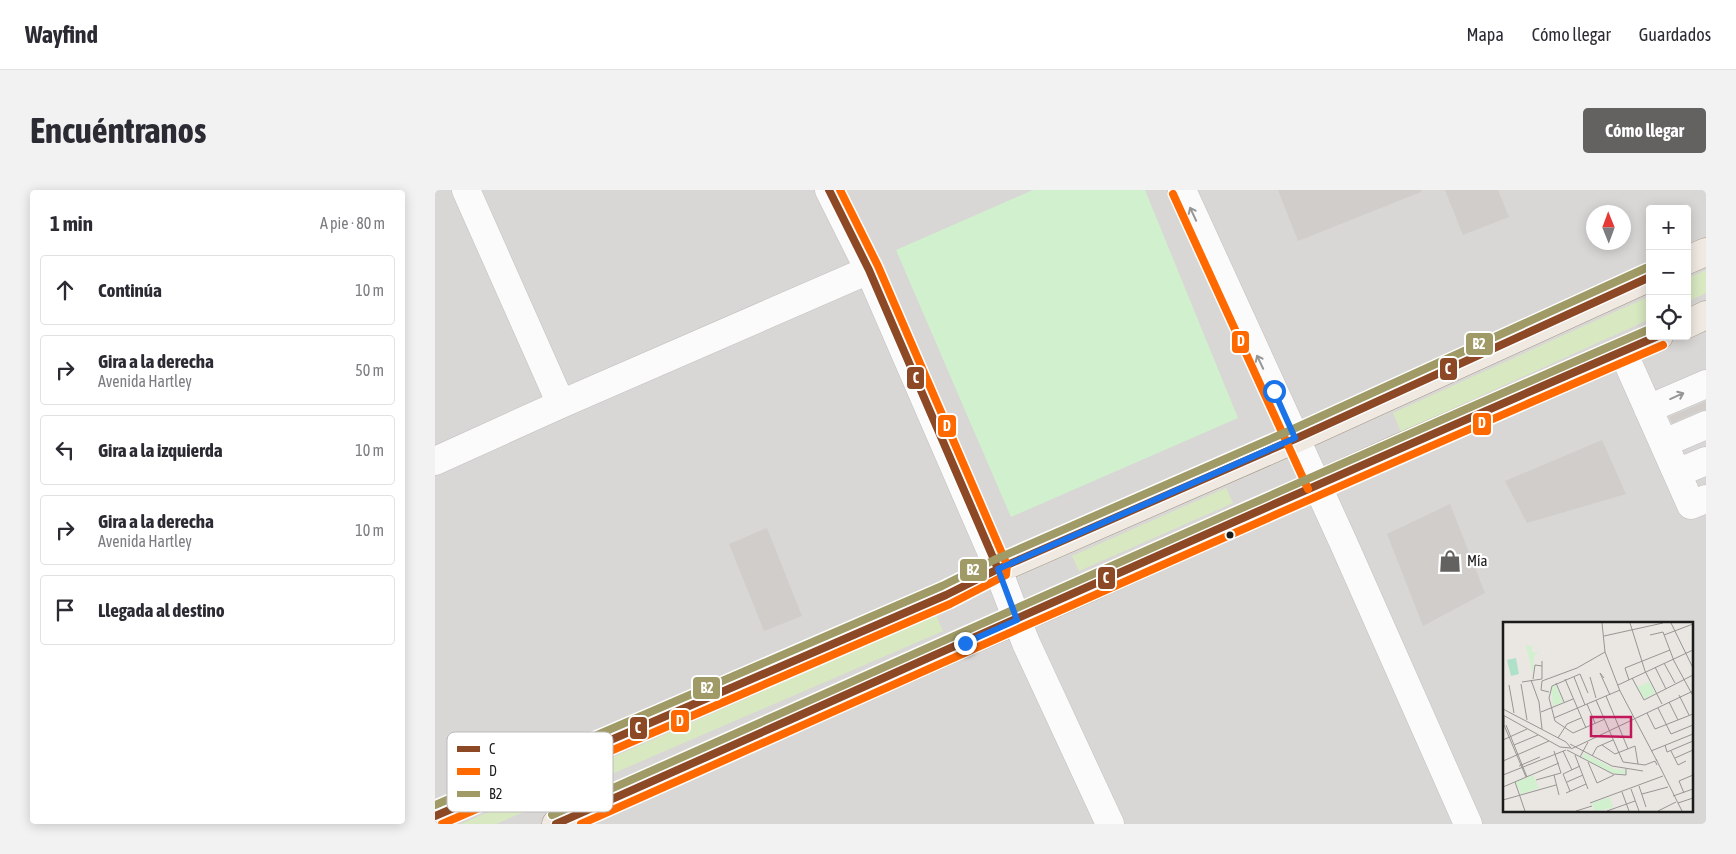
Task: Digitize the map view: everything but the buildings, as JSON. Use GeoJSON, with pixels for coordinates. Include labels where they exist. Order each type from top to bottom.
{"type":"FeatureCollection","features":[{"type":"Feature","properties":{"kind":"main road"},"geometry":{"type":"LineString","coordinates":[[1691,258],[1706,252]]}},
{"type":"Feature","properties":{"kind":"main road"},"geometry":{"type":"LineString","coordinates":[[613,739],[927,603],[998,569],[1295,438],[1646,279]]}},
{"type":"Feature","properties":{"kind":"main road"},"geometry":{"type":"LineString","coordinates":[[1691,322],[1706,315]]}},
{"type":"Feature","properties":{"kind":"main road"},"geometry":{"type":"LineString","coordinates":[[613,799],[1317,485],[1650,340]]}},
{"type":"Feature","properties":{"kind":"main road"},"geometry":{"type":"LineString","coordinates":[[435,816],[447,811]]}},
{"type":"Feature","properties":{"kind":"main road"},"geometry":{"type":"LineString","coordinates":[[556,824],[583,812]]}},
{"type":"Feature","properties":{"kind":"street"},"geometry":{"type":"LineString","coordinates":[[466,190],[561,404]]}},
{"type":"Feature","properties":{"kind":"street"},"geometry":{"type":"LineString","coordinates":[[829,190],[869,270],[998,569],[1026,642],[1110,824]]}},
{"type":"Feature","properties":{"kind":"street"},"geometry":{"type":"LineString","coordinates":[[1182,190],[1317,485],[1467,824]]}},
{"type":"Feature","properties":{"kind":"street"},"geometry":{"type":"LineString","coordinates":[[435,461],[869,270]]}},
{"type":"Feature","properties":{"kind":"street"},"geometry":{"type":"LineString","coordinates":[[1623,352],[1691,505],[1706,499]]}},
{"type":"Feature","properties":{"kind":"street"},"geometry":{"type":"LineString","coordinates":[[1648,409],[1706,384]]}},
{"type":"Feature","properties":{"kind":"street"},"geometry":{"type":"LineString","coordinates":[[1664,443],[1706,425]]}},
{"type":"Feature","properties":{"kind":"street"},"geometry":{"type":"LineString","coordinates":[[1677,473],[1706,461]]}},
{"type":"Feature","properties":{"kind":"shaded area"},"geometry":{"type":"Polygon","coordinates":[[[435,190],[1706,190],[1706,824],[435,824],[435,190]]]}},
{"type":"Feature","properties":{"kind":"shaded area"},"geometry":{"type":"Polygon","coordinates":[[[1461,294],[1510,321],[1407,369],[1356,341],[1461,294]]]}},
{"type":"Feature","properties":{"kind":"shaded area"},"geometry":{"type":"Polygon","coordinates":[[[1553,402],[1607,420],[1455,485],[1412,463],[1553,402]]]}},
{"type":"Feature","properties":{"kind":"green space"},"geometry":{"type":"Polygon","coordinates":[[[1033,190],[1145,190],[1238,418],[1011,517],[896,250],[1033,190]]]}},
{"type":"Feature","properties":{"kind":"green space"},"geometry":{"type":"Polygon","coordinates":[[[1706,270],[1706,293],[1691,300],[1691,295],[1691,277],[1706,270]]]}},
{"type":"Feature","properties":{"kind":"green space"},"geometry":{"type":"Polygon","coordinates":[[[1646,298],[1646,321],[1401,432],[1393,413],[1646,298]]]}},
{"type":"Feature","properties":{"kind":"green space"},"geometry":{"type":"Polygon","coordinates":[[[1226,488],[1233,503],[1079,571],[1072,556],[1226,488]]]}},
{"type":"Feature","properties":{"kind":"green space"},"geometry":{"type":"Polygon","coordinates":[[[936,615],[943,631],[613,773],[613,757],[936,615]]]}},
{"type":"Feature","properties":{"kind":"green space"},"geometry":{"type":"Polygon","coordinates":[[[488,812],[524,812],[496,824],[461,824],[488,812]]]}},
{"type":"Feature","properties":{"kind":"transit line","name":"C"},"geometry":{"type":"LineString","coordinates":[[829,190],[869,270],[998,569]]}},
{"type":"Feature","properties":{"kind":"transit line","name":"D"},"geometry":{"type":"LineString","coordinates":[[613,750],[950,604],[1006,575],[1007,565],[878,266],[840,190]]}},
{"type":"Feature","properties":{"kind":"transit line","name":"D"},"geometry":{"type":"LineString","coordinates":[[1173,194],[1308,489]]}},
{"type":"Feature","properties":{"kind":"transit line","name":"B2"},"geometry":{"type":"LineString","coordinates":[[604,732],[942,586],[994,560],[1291,430],[1646,268]]}},
{"type":"Feature","properties":{"kind":"transit line","name":"C"},"geometry":{"type":"LineString","coordinates":[[613,739],[946,595],[998,569],[1295,439],[1646,279]]}},
{"type":"Feature","properties":{"kind":"transit line","name":"B2"},"geometry":{"type":"LineString","coordinates":[[613,788],[1237,510],[1646,331]]}},
{"type":"Feature","properties":{"kind":"transit line","name":"C"},"geometry":{"type":"LineString","coordinates":[[613,799],[1244,517],[1649,340]]}},
{"type":"Feature","properties":{"kind":"transit line","name":"D"},"geometry":{"type":"LineString","coordinates":[[613,810],[1256,523],[1663,345]]}},
{"type":"Feature","properties":{"kind":"transit line","name":"B2"},"geometry":{"type":"LineString","coordinates":[[435,805],[447,800]]}},
{"type":"Feature","properties":{"kind":"transit line","name":"C"},"geometry":{"type":"LineString","coordinates":[[435,816],[447,811]]}},
{"type":"Feature","properties":{"kind":"transit line","name":"D"},"geometry":{"type":"LineString","coordinates":[[442,824],[470,812]]}},
{"type":"Feature","properties":{"kind":"transit line","name":"B2"},"geometry":{"type":"LineString","coordinates":[[552,815],[559,812]]}},
{"type":"Feature","properties":{"kind":"transit line","name":"C"},"geometry":{"type":"LineString","coordinates":[[556,824],[583,812]]}},
{"type":"Feature","properties":{"kind":"transit line","name":"D"},"geometry":{"type":"LineString","coordinates":[[581,824],[608,812]]}},
{"type":"Feature","properties":{"kind":"place","name":"Mía"},"geometry":{"type":"Point","coordinates":[1450,561]}},
{"type":"Feature","properties":{"kind":"route"},"geometry":{"type":"LineString","coordinates":[[965,643],[1017,620],[998,569],[1295,438],[1274,391]]}}]}
